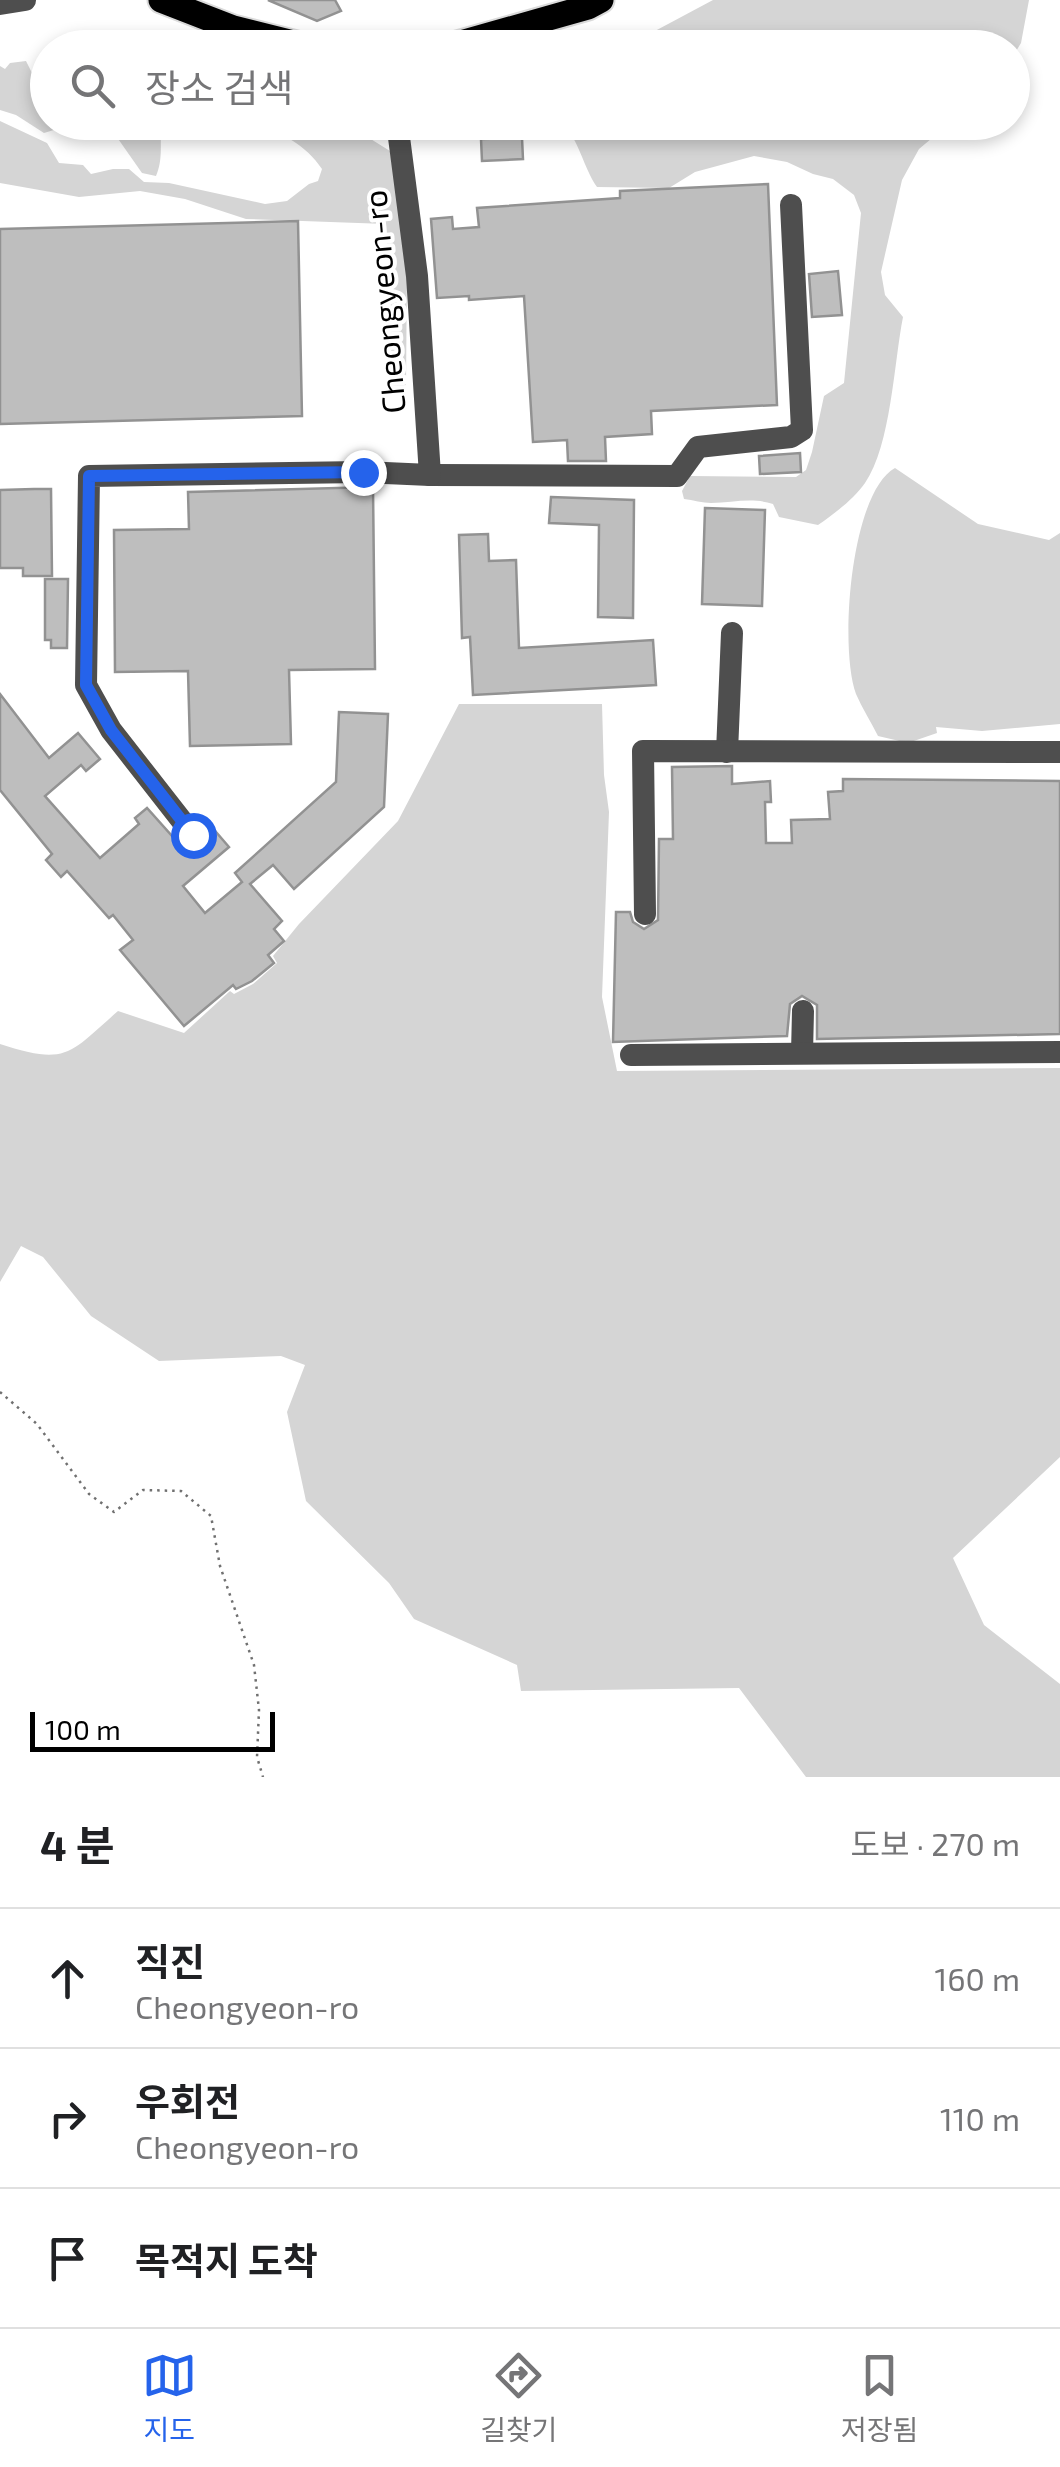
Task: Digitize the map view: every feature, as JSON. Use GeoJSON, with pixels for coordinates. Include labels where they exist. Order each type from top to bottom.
{"type":"FeatureCollection","features":[{"type":"Feature","properties":{"kind":"main road"},"geometry":{"type":"LineString","coordinates":[[161,0],[241,30]]}},
{"type":"Feature","properties":{"kind":"main road"},"geometry":{"type":"LineString","coordinates":[[508,30],[570,0]]}},
{"type":"Feature","properties":{"kind":"main road"},"geometry":{"type":"LineString","coordinates":[[512,30],[588,8],[601,0]]}},
{"type":"Feature","properties":{"kind":"street"},"geometry":{"type":"LineString","coordinates":[[0,4],[25,0]]}},
{"type":"Feature","properties":{"kind":"street","name":"Cheongyeon-ro"},"geometry":{"type":"LineString","coordinates":[[399,140],[417,276],[430,475]]}},
{"type":"Feature","properties":{"kind":"street"},"geometry":{"type":"LineString","coordinates":[[193,835],[111,730],[86,685],[89,476],[363,472],[677,476],[698,446],[791,437],[802,430],[792,205]]}},
{"type":"Feature","properties":{"kind":"street"},"geometry":{"type":"LineString","coordinates":[[727,752],[732,632]]}},
{"type":"Feature","properties":{"kind":"street"},"geometry":{"type":"LineString","coordinates":[[645,914],[643,751],[1060,752]]}},
{"type":"Feature","properties":{"kind":"street"},"geometry":{"type":"LineString","coordinates":[[802,1011],[802,1053]]}},
{"type":"Feature","properties":{"kind":"street"},"geometry":{"type":"LineString","coordinates":[[632,1055],[1060,1052]]}},
{"type":"Feature","properties":{"kind":"path"},"geometry":{"type":"LineString","coordinates":[[0,1392],[37,1424],[89,1494],[114,1512],[143,1490],[182,1492],[211,1516],[220,1566],[254,1665],[259,1710],[257,1756],[263,1777]]}},
{"type":"Feature","properties":{"kind":"shaded area"},"geometry":{"type":"Polygon","coordinates":[[[713,0],[1029,0],[1023,30],[657,30],[713,0]]]}},
{"type":"Feature","properties":{"kind":"shaded area"},"geometry":{"type":"Polygon","coordinates":[[[26,61],[30,69],[30,124],[0,110],[0,66],[5,69],[10,63],[26,61]]]}},
{"type":"Feature","properties":{"kind":"shaded area"},"geometry":{"type":"Polygon","coordinates":[[[0,121],[30,135],[30,140],[47,143],[59,163],[83,165],[91,174],[129,169],[144,182],[169,183],[265,204],[287,201],[318,181],[322,169],[291,140],[372,140],[390,151],[407,267],[406,385],[393,389],[386,224],[246,219],[185,199],[140,191],[79,197],[0,183],[0,121]]]}},
{"type":"Feature","properties":{"kind":"shaded area"},"geometry":{"type":"Polygon","coordinates":[[[119,140],[161,140],[156,176],[142,173],[119,140]]]}},
{"type":"Feature","properties":{"kind":"shaded area"},"geometry":{"type":"Polygon","coordinates":[[[574,140],[930,140],[919,149],[902,180],[881,272],[885,295],[903,317],[881,448],[865,483],[818,525],[779,517],[773,504],[765,502],[705,503],[684,499],[682,491],[690,476],[796,477],[806,470],[824,396],[844,383],[861,213],[854,195],[833,179],[787,162],[754,156],[695,172],[669,188],[597,187],[574,140]]]}},
{"type":"Feature","properties":{"kind":"shaded area"},"geometry":{"type":"Polygon","coordinates":[[[895,468],[978,524],[1049,540],[1060,533],[1060,724],[982,731],[936,727],[937,733],[908,743],[878,736],[856,694],[851,672],[849,609],[858,539],[868,508],[880,483],[895,468]]]}},
{"type":"Feature","properties":{"kind":"shaded area"},"geometry":{"type":"Polygon","coordinates":[[[459,704],[602,704],[609,812],[602,997],[617,1071],[1060,1068],[1060,1457],[953,1558],[984,1625],[1060,1684],[1060,1777],[806,1777],[739,1688],[521,1691],[517,1665],[414,1619],[389,1583],[306,1501],[287,1412],[305,1365],[281,1356],[159,1361],[91,1316],[43,1257],[21,1246],[0,1282],[0,1044],[40,1054],[66,1052],[118,1011],[184,1033],[230,991],[234,994],[253,984],[277,963],[273,956],[299,924],[398,821],[459,704]]]}},
{"type":"Feature","properties":{"kind":"building"},"geometry":{"type":"Polygon","coordinates":[[[268,0],[335,0],[341,11],[317,21],[268,0]]]}},
{"type":"Feature","properties":{"kind":"building"},"geometry":{"type":"Polygon","coordinates":[[[481,140],[522,140],[523,159],[482,161],[481,140]]]}},
{"type":"Feature","properties":{"kind":"building"},"geometry":{"type":"Polygon","coordinates":[[[768,184],[777,405],[651,411],[652,434],[605,437],[606,461],[568,461],[567,440],[533,442],[524,296],[437,298],[431,219],[452,217],[453,229],[479,227],[477,208],[620,198],[620,191],[768,184]]]}},
{"type":"Feature","properties":{"kind":"building"},"geometry":{"type":"Polygon","coordinates":[[[298,221],[302,416],[0,424],[0,229],[298,221]]]}},
{"type":"Feature","properties":{"kind":"building"},"geometry":{"type":"Polygon","coordinates":[[[838,271],[842,315],[812,317],[809,274],[838,271]]]}},
{"type":"Feature","properties":{"kind":"building"},"geometry":{"type":"Polygon","coordinates":[[[800,453],[801,472],[760,474],[759,456],[800,453]]]}},
{"type":"Feature","properties":{"kind":"building"},"geometry":{"type":"Polygon","coordinates":[[[373,487],[375,669],[289,670],[291,744],[190,746],[188,671],[115,672],[114,530],[189,529],[188,492],[373,487]]]}},
{"type":"Feature","properties":{"kind":"building"},"geometry":{"type":"Polygon","coordinates":[[[51,489],[52,576],[23,576],[23,568],[0,568],[0,490],[51,489]]]}},
{"type":"Feature","properties":{"kind":"building"},"geometry":{"type":"Polygon","coordinates":[[[551,497],[634,500],[633,618],[598,617],[599,525],[549,523],[551,497]]]}},
{"type":"Feature","properties":{"kind":"building"},"geometry":{"type":"Polygon","coordinates":[[[705,508],[765,510],[762,606],[702,604],[705,508]]]}},
{"type":"Feature","properties":{"kind":"building"},"geometry":{"type":"Polygon","coordinates":[[[488,534],[489,561],[516,560],[519,648],[653,640],[656,685],[473,695],[470,637],[462,638],[459,535],[488,534]]]}},
{"type":"Feature","properties":{"kind":"building"},"geometry":{"type":"Polygon","coordinates":[[[45,579],[68,579],[67,648],[51,648],[51,640],[45,640],[45,579]]]}},
{"type":"Feature","properties":{"kind":"building"},"geometry":{"type":"Polygon","coordinates":[[[0,694],[49,758],[78,733],[100,759],[86,771],[81,765],[45,796],[100,858],[139,824],[135,818],[147,808],[189,855],[216,832],[229,847],[183,886],[205,913],[242,882],[235,873],[336,782],[339,712],[388,714],[384,807],[294,889],[273,865],[250,884],[282,921],[274,929],[284,941],[268,955],[274,963],[252,981],[236,989],[233,985],[184,1026],[120,950],[133,940],[67,871],[61,877],[46,860],[52,854],[0,790],[0,694]]]}},
{"type":"Feature","properties":{"kind":"building"},"geometry":{"type":"Polygon","coordinates":[[[732,766],[732,784],[770,781],[771,802],[765,802],[766,843],[792,843],[791,820],[830,819],[828,792],[843,791],[843,779],[1060,781],[1060,1034],[817,1039],[817,1005],[802,996],[790,1004],[787,1036],[613,1042],[616,912],[630,912],[633,922],[644,929],[658,920],[659,839],[673,839],[672,767],[732,766]]]}},
{"type":"Feature","properties":{"kind":"route"},"geometry":{"type":"LineString","coordinates":[[193,835],[111,730],[86,685],[89,476],[363,472]]}}]}
